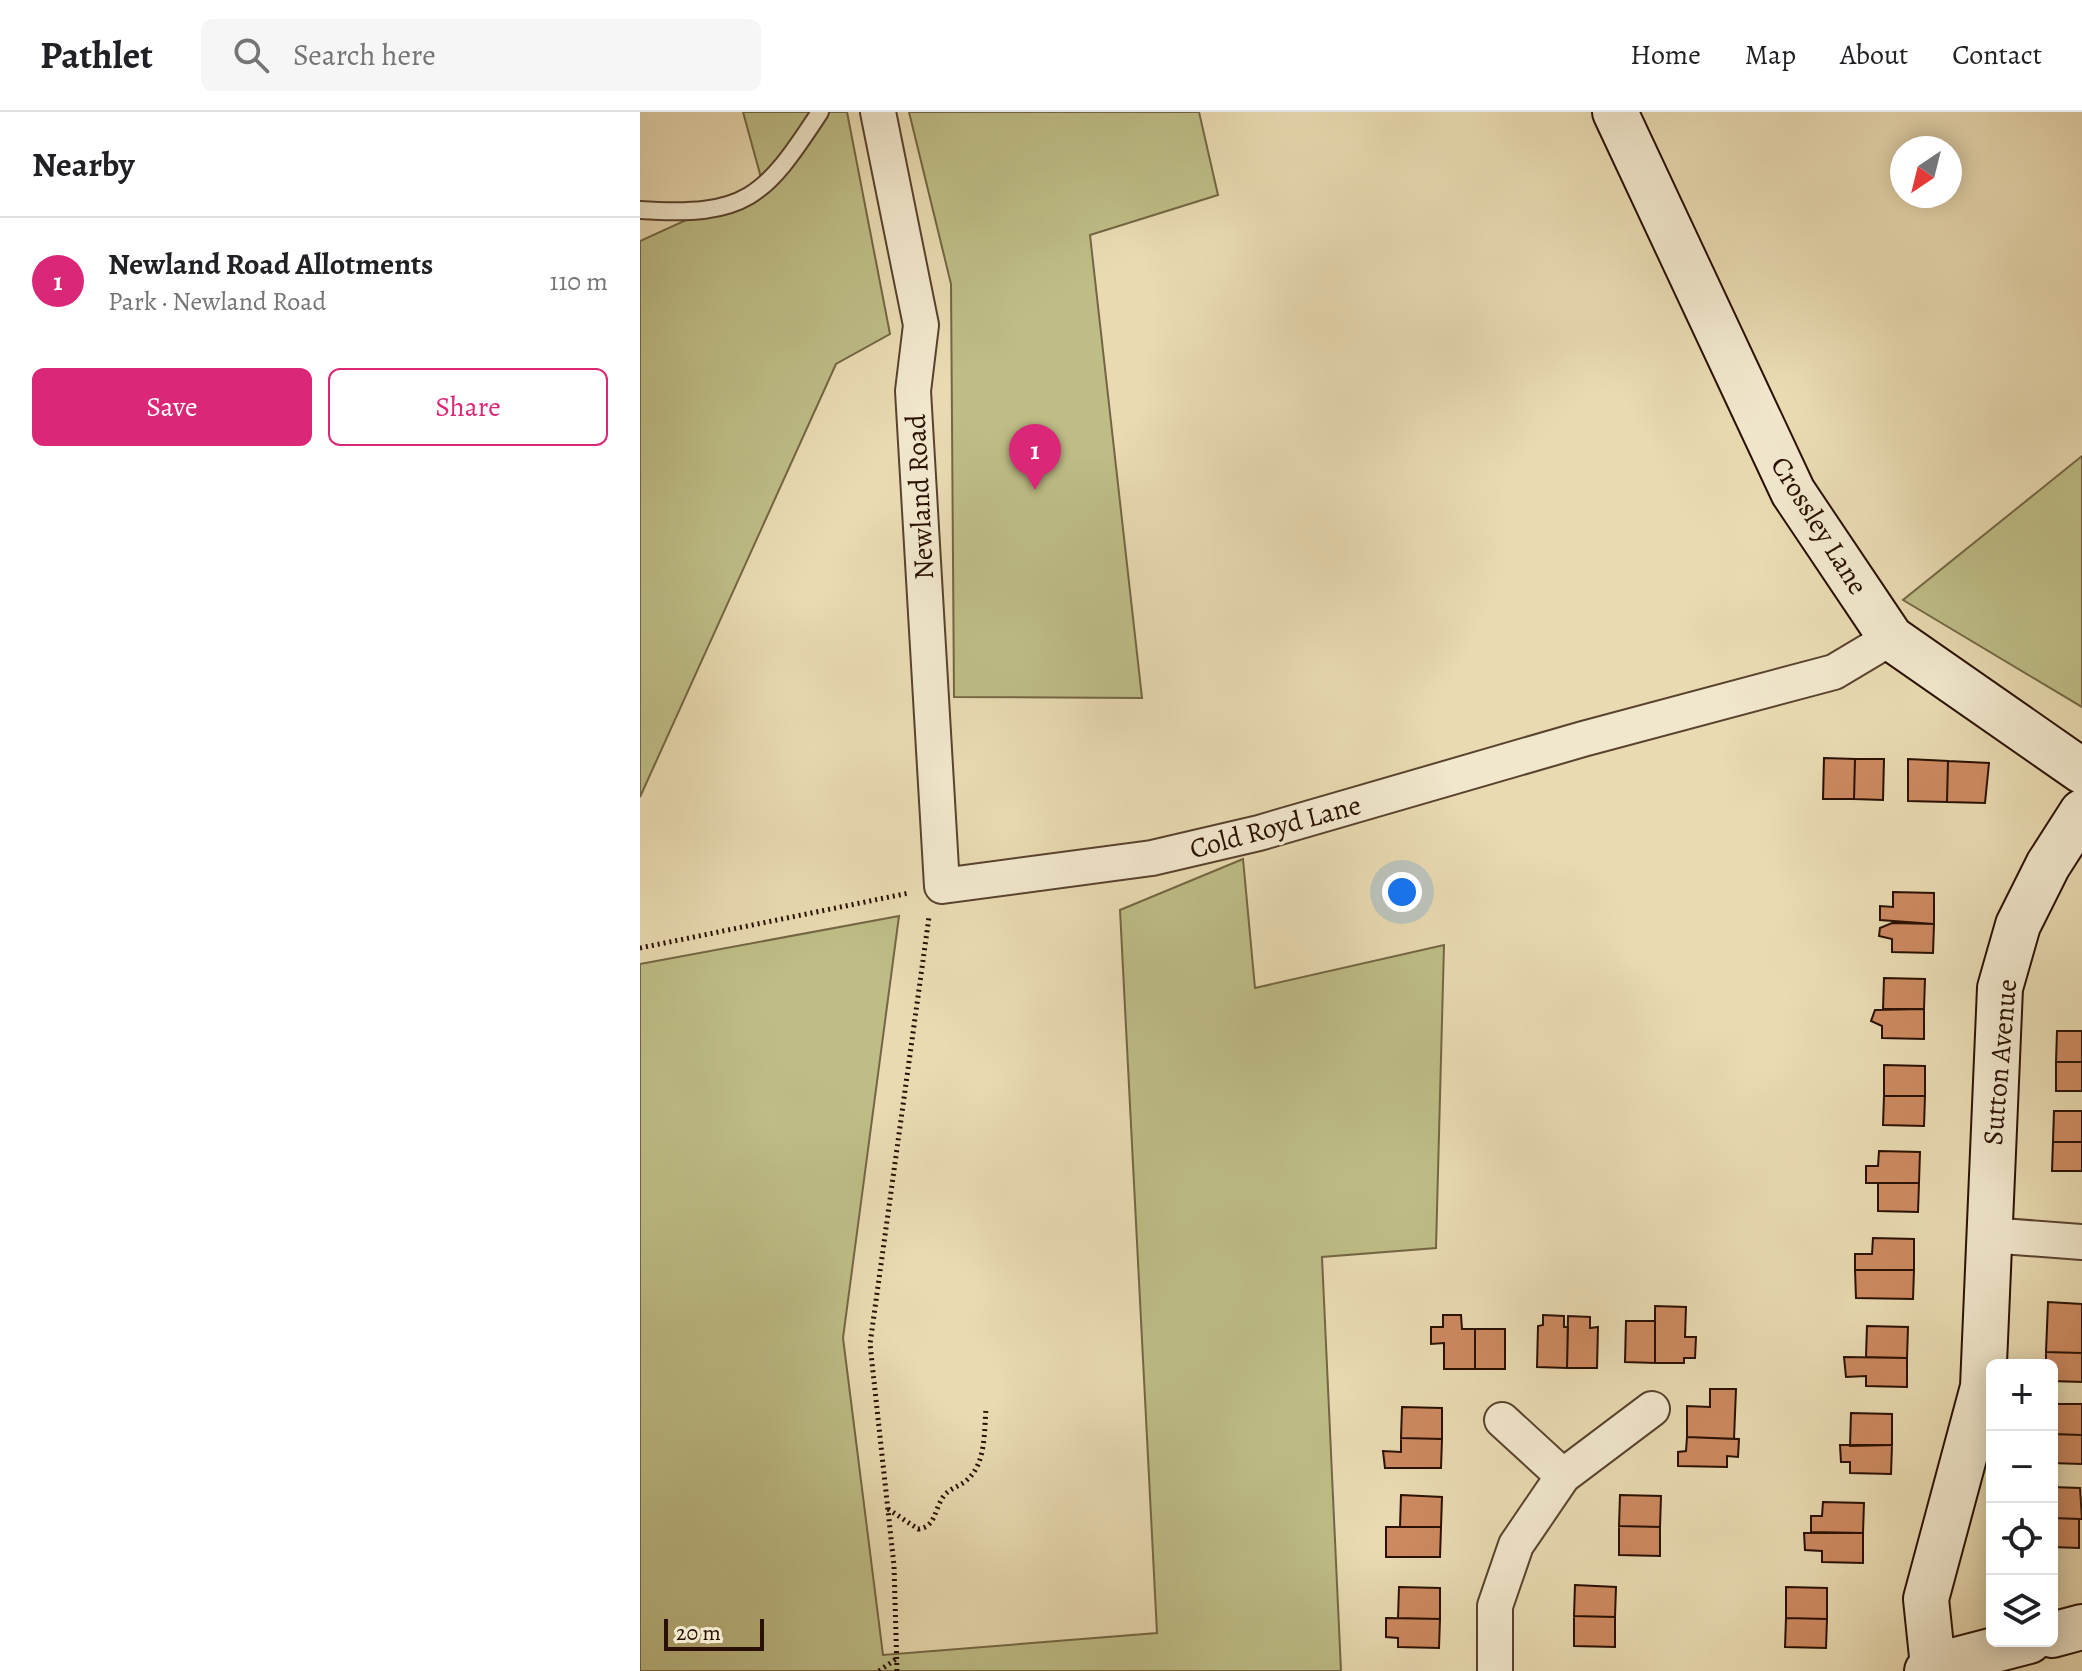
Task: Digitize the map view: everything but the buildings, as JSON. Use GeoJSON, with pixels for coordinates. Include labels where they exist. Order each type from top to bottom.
{"type":"FeatureCollection","features":[{"type":"Feature","properties":{"kind":"street","name":"Newland Road"},"geometry":{"type":"LineString","coordinates":[[878,112],[921,325],[913,391],[942,886]]}},
{"type":"Feature","properties":{"kind":"street","name":"Crossley Lane"},"geometry":{"type":"LineString","coordinates":[[1615,112],[1793,492],[1891,638],[2082,771]]}},
{"type":"Feature","properties":{"kind":"street","name":"Cold Royd Lane"},"geometry":{"type":"LineString","coordinates":[[942,886],[1152,858],[1259,833],[1583,739],[1834,672],[1891,638]]}},
{"type":"Feature","properties":{"kind":"street","name":"Sutton Avenue"},"geometry":{"type":"LineString","coordinates":[[1930,1668],[1926,1599],[1983,1387],[2000,988],[2018,925],[2048,865],[2082,812]]}},
{"type":"Feature","properties":{"kind":"street"},"geometry":{"type":"LineString","coordinates":[[1988,1235],[2082,1242]]}},
{"type":"Feature","properties":{"kind":"street"},"geometry":{"type":"LineString","coordinates":[[1495,1671],[1495,1606],[1516,1545],[1563,1476],[1652,1409]]}},
{"type":"Feature","properties":{"kind":"street"},"geometry":{"type":"LineString","coordinates":[[1502,1420],[1563,1476]]}},
{"type":"Feature","properties":{"kind":"street"},"geometry":{"type":"LineString","coordinates":[[2058,1633],[2082,1627]]}},
{"type":"Feature","properties":{"kind":"street"},"geometry":{"type":"LineString","coordinates":[[1930,1668],[2007,1647]]}},
{"type":"Feature","properties":{"kind":"lane"},"geometry":{"type":"LineString","coordinates":[[640,210],[682,213],[721,210],[747,199],[773,181],[820,112]]}},
{"type":"Feature","properties":{"kind":"path"},"geometry":{"type":"LineString","coordinates":[[640,948],[942,886]]}},
{"type":"Feature","properties":{"kind":"path"},"geometry":{"type":"LineString","coordinates":[[897,1671],[894,1566],[870,1344],[903,1120],[926,925],[942,886]]}},
{"type":"Feature","properties":{"kind":"path"},"geometry":{"type":"LineString","coordinates":[[888,1509],[918,1529],[926,1528],[943,1497],[963,1484],[978,1466],[986,1409]]}},
{"type":"Feature","properties":{"kind":"path"},"geometry":{"type":"LineString","coordinates":[[879,1671],[897,1658]]}},
{"type":"Feature","properties":{"kind":"shaded area"},"geometry":{"type":"Polygon","coordinates":[[[743,112],[847,112],[890,334],[836,364],[640,797],[640,241],[763,185],[743,112]]]}},
{"type":"Feature","properties":{"kind":"shaded area"},"geometry":{"type":"Polygon","coordinates":[[[909,112],[1199,112],[1218,195],[1090,235],[1142,698],[954,697],[951,284],[909,112]]]}},
{"type":"Feature","properties":{"kind":"shaded area"},"geometry":{"type":"Polygon","coordinates":[[[2082,456],[2082,707],[1903,600],[2082,456]]]}},
{"type":"Feature","properties":{"kind":"shaded area"},"geometry":{"type":"Polygon","coordinates":[[[1243,859],[1255,988],[1444,945],[1436,1248],[1322,1257],[1341,1671],[640,1671],[640,964],[899,916],[843,1338],[883,1655],[1157,1633],[1120,910],[1243,859]]]}},
{"type":"Feature","properties":{"kind":"place","name":"Newland Road Allotments"},"geometry":{"type":"Point","coordinates":[1035,490]}}]}
